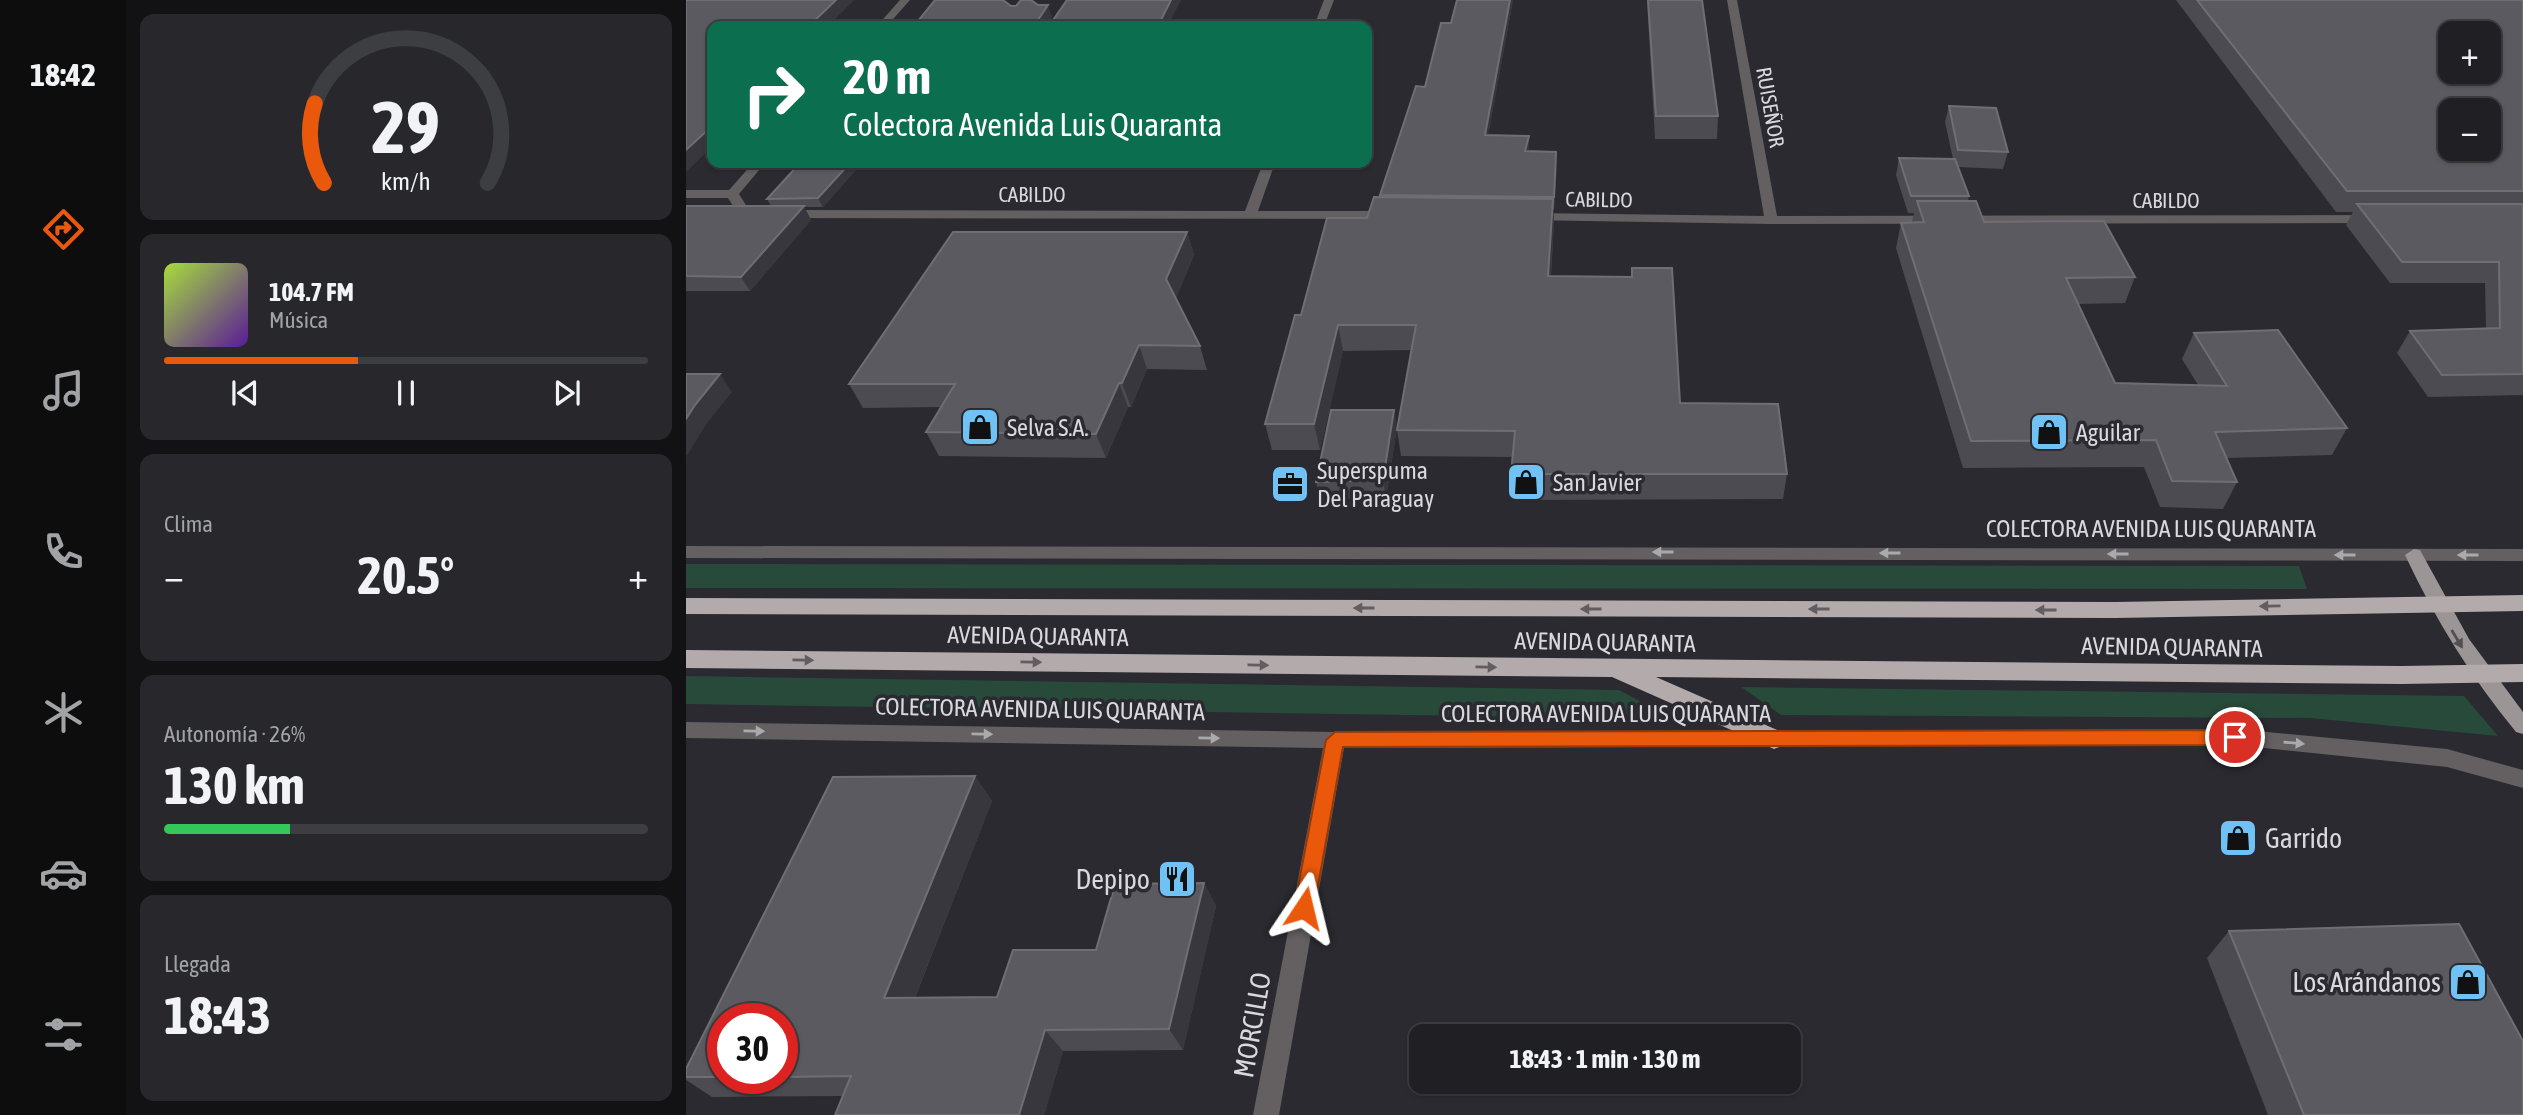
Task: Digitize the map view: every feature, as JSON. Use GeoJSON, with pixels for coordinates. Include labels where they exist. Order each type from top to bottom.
{"type":"FeatureCollection","features":[{"type":"Feature","properties":{"kind":"highway","name":"AVENIDA QUARANTA"},"geometry":{"type":"LineString","coordinates":[[686,606],[2115,610],[2523,603]]}},
{"type":"Feature","properties":{"kind":"highway","name":"AVENIDA QUARANTA"},"geometry":{"type":"LineString","coordinates":[[686,659],[2523,674]]}},
{"type":"Feature","properties":{"kind":"highway"},"geometry":{"type":"LineString","coordinates":[[1612,668],[1773,738]]}},
{"type":"Feature","properties":{"kind":"main road"},"geometry":{"type":"LineString","coordinates":[[2414,555],[2436,603],[2479,674],[2523,726]]}},
{"type":"Feature","properties":{"kind":"street"},"geometry":{"type":"LineString","coordinates":[[886,21],[905,0]]}},
{"type":"Feature","properties":{"kind":"street"},"geometry":{"type":"LineString","coordinates":[[1321,21],[1329,0]]}},
{"type":"Feature","properties":{"kind":"street","name":"RUISEÑOR"},"geometry":{"type":"LineString","coordinates":[[1732,0],[1771,220]]}},
{"type":"Feature","properties":{"kind":"street"},"geometry":{"type":"LineString","coordinates":[[686,194],[732,194],[755,168]]}},
{"type":"Feature","properties":{"kind":"street"},"geometry":{"type":"LineString","coordinates":[[1251,213],[1267,168]]}},
{"type":"Feature","properties":{"kind":"street","name":"CABILDO"},"geometry":{"type":"LineString","coordinates":[[732,194],[745,214],[1401,215]]}},
{"type":"Feature","properties":{"kind":"street","name":"CABILDO"},"geometry":{"type":"LineString","coordinates":[[1511,217],[1771,220],[2384,219]]}},
{"type":"Feature","properties":{"kind":"street","name":"COLECTORA AVENIDA LUIS QUARANTA"},"geometry":{"type":"LineString","coordinates":[[686,552],[2523,555]]}},
{"type":"Feature","properties":{"kind":"street","name":"COLECTORA AVENIDA LUIS QUARANTA"},"geometry":{"type":"LineString","coordinates":[[686,730],[1335,740],[2235,737],[2447,758],[2523,779]]}},
{"type":"Feature","properties":{"kind":"street","name":"MORCILLO"},"geometry":{"type":"LineString","coordinates":[[1266,1115],[1335,740]]}},
{"type":"Feature","properties":{"kind":"green space"},"geometry":{"type":"Polygon","coordinates":[[[686,564],[2299,566],[2307,589],[686,588],[686,564]]]}},
{"type":"Feature","properties":{"kind":"green space"},"geometry":{"type":"Polygon","coordinates":[[[686,676],[1619,690],[1673,719],[686,704],[686,676]]]}},
{"type":"Feature","properties":{"kind":"green space"},"geometry":{"type":"Polygon","coordinates":[[[1741,687],[2464,696],[2498,736],[2310,718],[1781,715],[1741,687]]]}},
{"type":"Feature","properties":{"kind":"building"},"geometry":{"type":"Polygon","coordinates":[[[686,0],[836,0],[814,21],[707,21],[707,131],[686,150],[686,0]]]}},
{"type":"Feature","properties":{"kind":"building"},"geometry":{"type":"Polygon","coordinates":[[[935,0],[1003,0],[1016,6],[1021,0],[1031,0],[1038,5],[1048,5],[1037,21],[918,21],[935,0]]]}},
{"type":"Feature","properties":{"kind":"building"},"geometry":{"type":"Polygon","coordinates":[[[1067,0],[1171,0],[1160,21],[1052,21],[1067,0]]]}},
{"type":"Feature","properties":{"kind":"building"},"geometry":{"type":"Polygon","coordinates":[[[1457,0],[1510,0],[1485,135],[1529,136],[1525,151],[1556,152],[1554,197],[1380,195],[1416,86],[1425,87],[1441,23],[1451,23],[1457,0]]]}},
{"type":"Feature","properties":{"kind":"building"},"geometry":{"type":"Polygon","coordinates":[[[1648,0],[1702,0],[1718,116],[1656,116],[1648,0]]]}},
{"type":"Feature","properties":{"kind":"building"},"geometry":{"type":"Polygon","coordinates":[[[2197,0],[2523,0],[2523,191],[2347,191],[2197,0]]]}},
{"type":"Feature","properties":{"kind":"building"},"geometry":{"type":"Polygon","coordinates":[[[1949,106],[1996,108],[2008,152],[1958,150],[1949,106]]]}},
{"type":"Feature","properties":{"kind":"building"},"geometry":{"type":"Polygon","coordinates":[[[1899,158],[1955,159],[1969,196],[1911,196],[1899,158]]]}},
{"type":"Feature","properties":{"kind":"building"},"geometry":{"type":"Polygon","coordinates":[[[795,168],[845,168],[818,198],[767,199],[795,168]]]}},
{"type":"Feature","properties":{"kind":"building"},"geometry":{"type":"Polygon","coordinates":[[[1374,197],[1553,199],[1548,276],[1632,277],[1632,268],[1672,268],[1680,403],[1778,404],[1787,474],[1511,474],[1515,431],[1397,430],[1416,325],[1338,325],[1314,424],[1265,424],[1295,315],[1301,315],[1327,218],[1367,218],[1374,197]]]}},
{"type":"Feature","properties":{"kind":"building"},"geometry":{"type":"Polygon","coordinates":[[[1917,201],[1976,201],[1984,222],[2104,221],[2135,277],[2066,278],[2115,383],[2227,386],[2194,333],[2278,330],[2347,428],[2215,432],[2237,482],[2172,481],[2156,440],[1971,441],[1901,223],[1924,222],[1917,201]]]}},
{"type":"Feature","properties":{"kind":"building"},"geometry":{"type":"Polygon","coordinates":[[[2357,204],[2523,204],[2523,374],[2442,375],[2410,331],[2500,328],[2499,262],[2402,262],[2357,204]]]}},
{"type":"Feature","properties":{"kind":"building"},"geometry":{"type":"Polygon","coordinates":[[[686,206],[804,206],[741,277],[686,276],[686,206]]]}},
{"type":"Feature","properties":{"kind":"building"},"geometry":{"type":"Polygon","coordinates":[[[953,232],[1187,232],[1166,279],[1200,346],[1139,345],[1096,434],[926,432],[955,384],[849,384],[953,232]]]}},
{"type":"Feature","properties":{"kind":"building"},"geometry":{"type":"Polygon","coordinates":[[[686,374],[720,374],[686,419],[686,374]]]}},
{"type":"Feature","properties":{"kind":"building"},"geometry":{"type":"Polygon","coordinates":[[[1331,410],[1394,410],[1383,480],[1316,482],[1331,410]]]}},
{"type":"Feature","properties":{"kind":"building"},"geometry":{"type":"Polygon","coordinates":[[[975,776],[884,998],[997,997],[1013,950],[1096,950],[1115,884],[1204,883],[1169,1029],[1045,1030],[1019,1115],[835,1115],[851,1076],[798,1077],[798,1003],[719,1003],[833,777],[975,776]]]}},
{"type":"Feature","properties":{"kind":"building"},"geometry":{"type":"Polygon","coordinates":[[[2459,924],[2523,1041],[2523,1115],[2304,1115],[2229,931],[2459,924]]]}},
{"type":"Feature","properties":{"kind":"building"},"geometry":{"type":"Polygon","coordinates":[[[707,1027],[707,1077],[686,1077],[686,1069],[707,1027]]]}},
{"type":"Feature","properties":{"kind":"place","name":"Selva S.A."},"geometry":{"type":"Point","coordinates":[980,427]}},
{"type":"Feature","properties":{"kind":"place","name":"Aguilar"},"geometry":{"type":"Point","coordinates":[2049,432]}},
{"type":"Feature","properties":{"kind":"place","name":"San Javier"},"geometry":{"type":"Point","coordinates":[1526,482]}},
{"type":"Feature","properties":{"kind":"place","name":"Superspuma Del Paraguay"},"geometry":{"type":"Point","coordinates":[1290,484]}},
{"type":"Feature","properties":{"kind":"place","name":"Garrido"},"geometry":{"type":"Point","coordinates":[2238,838]}},
{"type":"Feature","properties":{"kind":"place","name":"Depipo"},"geometry":{"type":"Point","coordinates":[1177,879]}},
{"type":"Feature","properties":{"kind":"place","name":"Los Arándanos"},"geometry":{"type":"Point","coordinates":[2468,982]}},
{"type":"Feature","properties":{"kind":"route"},"geometry":{"type":"LineString","coordinates":[[1304,908],[1335,740],[2235,737]]}}]}
